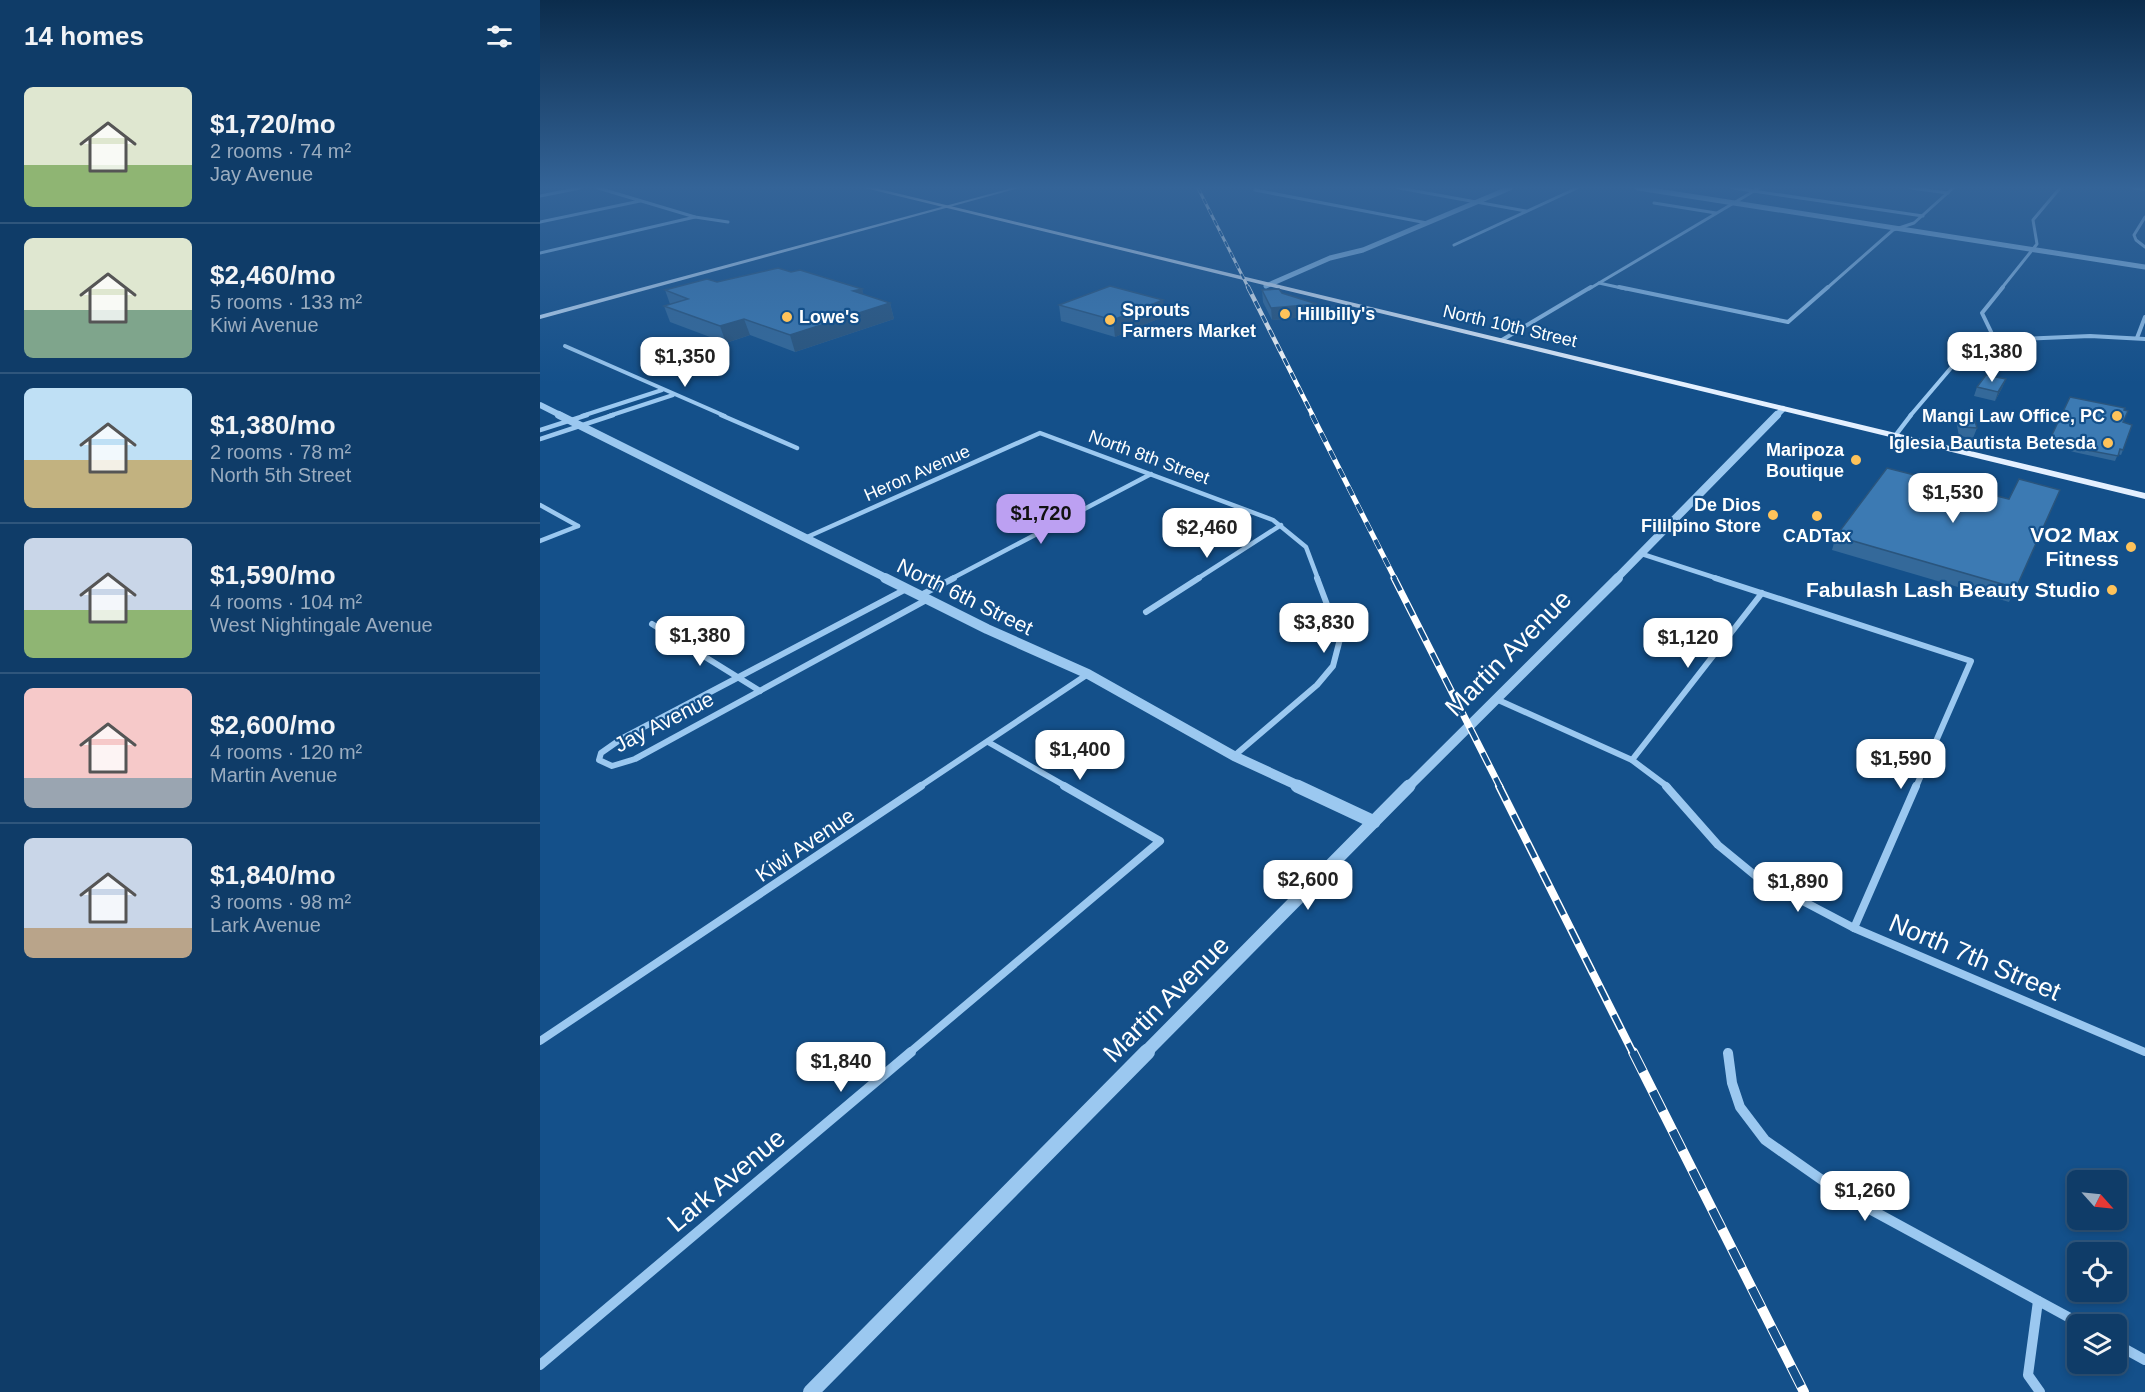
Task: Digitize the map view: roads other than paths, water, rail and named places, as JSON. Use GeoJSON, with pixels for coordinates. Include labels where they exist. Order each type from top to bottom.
{"type":"FeatureCollection","features":[{"type":"Feature","properties":{"kind":"main road"},"geometry":{"type":"LineString","coordinates":[[540,318],[779,253]]}},
{"type":"Feature","properties":{"kind":"main road","name":"North 10th Street"},"geometry":{"type":"LineString","coordinates":[[1135,253],[2145,496]]}},
{"type":"Feature","properties":{"kind":"street"},"geometry":{"type":"LineString","coordinates":[[1266,285],[1330,258],[1351,253]]}},
{"type":"Feature","properties":{"kind":"street"},"geometry":{"type":"LineString","coordinates":[[1502,340],[1649,253]]}},
{"type":"Feature","properties":{"kind":"street"},"geometry":{"type":"LineString","coordinates":[[1599,283],[1788,322],[1869,253]]}},
{"type":"Feature","properties":{"kind":"street"},"geometry":{"type":"LineString","coordinates":[[1995,340],[1982,313],[2030,253]]}},
{"type":"Feature","properties":{"kind":"street"},"geometry":{"type":"LineString","coordinates":[[2058,253],[2145,267]]}},
{"type":"Feature","properties":{"kind":"street"},"geometry":{"type":"LineString","coordinates":[[2137,338],[2145,317]]}},
{"type":"Feature","properties":{"kind":"street"},"geometry":{"type":"LineString","coordinates":[[1895,436],[1926,394],[1962,355],[1995,340],[2090,336],[2145,339]]}},
{"type":"Feature","properties":{"kind":"street"},"geometry":{"type":"LineString","coordinates":[[565,346],[797,448]]}},
{"type":"Feature","properties":{"kind":"street"},"geometry":{"type":"LineString","coordinates":[[540,429],[662,390]]}},
{"type":"Feature","properties":{"kind":"street"},"geometry":{"type":"LineString","coordinates":[[540,439],[674,394]]}},
{"type":"Feature","properties":{"kind":"street","name":"North 6th Street"},"geometry":{"type":"LineString","coordinates":[[540,405],[906,589],[1088,674],[1234,756],[1374,822]]}},
{"type":"Feature","properties":{"kind":"street","name":"Martin Avenue"},"geometry":{"type":"LineString","coordinates":[[811,1392],[1783,409]]}},
{"type":"Feature","properties":{"kind":"street","name":"Heron Avenue"},"geometry":{"type":"LineString","coordinates":[[805,538],[1040,433]]}},
{"type":"Feature","properties":{"kind":"street","name":"North 8th Street"},"geometry":{"type":"LineString","coordinates":[[1040,433],[1258,513],[1281,525]]}},
{"type":"Feature","properties":{"kind":"street","name":"Jay Avenue"},"geometry":{"type":"LineString","coordinates":[[906,589],[621,739],[601,753],[599,760],[603,765],[610,767],[623,764],[760,691],[924,597],[1151,474]]}},
{"type":"Feature","properties":{"kind":"street"},"geometry":{"type":"LineString","coordinates":[[540,505],[578,526],[540,541]]}},
{"type":"Feature","properties":{"kind":"street"},"geometry":{"type":"LineString","coordinates":[[1146,612],[1281,525],[1306,548],[1340,639],[1333,666],[1317,685],[1234,756]]}},
{"type":"Feature","properties":{"kind":"street"},"geometry":{"type":"LineString","coordinates":[[1642,554],[1971,662],[1854,928]]}},
{"type":"Feature","properties":{"kind":"street"},"geometry":{"type":"LineString","coordinates":[[1632,760],[1762,593]]}},
{"type":"Feature","properties":{"kind":"street"},"geometry":{"type":"LineString","coordinates":[[652,624],[760,691]]}},
{"type":"Feature","properties":{"kind":"street","name":"Kiwi Avenue"},"geometry":{"type":"LineString","coordinates":[[540,1041],[1088,674]]}},
{"type":"Feature","properties":{"kind":"street","name":"North 7th Street"},"geometry":{"type":"LineString","coordinates":[[1496,699],[1632,760],[1663,782],[1718,845],[1757,877],[1854,928],[2145,1052]]}},
{"type":"Feature","properties":{"kind":"street","name":"Lark Avenue"},"geometry":{"type":"LineString","coordinates":[[540,1365],[1160,841],[988,742]]}},
{"type":"Feature","properties":{"kind":"street"},"geometry":{"type":"LineString","coordinates":[[1728,1053],[1732,1083],[1740,1107],[1765,1140],[1842,1194],[2067,1317]]}},
{"type":"Feature","properties":{"kind":"street"},"geometry":{"type":"LineString","coordinates":[[2037,1301],[2028,1375],[2040,1392]]}},
{"type":"Feature","properties":{"kind":"street"},"geometry":{"type":"LineString","coordinates":[[2127,1350],[2145,1360]]}},
{"type":"Feature","properties":{"kind":"railway"},"geometry":{"type":"LineString","coordinates":[[1231,253],[1249,289]]}},
{"type":"Feature","properties":{"kind":"railway"},"geometry":{"type":"LineString","coordinates":[[1248,287],[1313,416]]}},
{"type":"Feature","properties":{"kind":"railway"},"geometry":{"type":"LineString","coordinates":[[1312,415],[1395,579]]}},
{"type":"Feature","properties":{"kind":"railway"},"geometry":{"type":"LineString","coordinates":[[1394,578],[1500,787]]}},
{"type":"Feature","properties":{"kind":"railway"},"geometry":{"type":"LineString","coordinates":[[1499,786],[1633,1053]]}},
{"type":"Feature","properties":{"kind":"railway"},"geometry":{"type":"LineString","coordinates":[[1633,1052],[1804,1392]]}},
{"type":"Feature","properties":{"kind":"place","name":"Hillbilly's"},"geometry":{"type":"Point","coordinates":[1285,314]}},
{"type":"Feature","properties":{"kind":"place","name":"Lowe's"},"geometry":{"type":"Point","coordinates":[787,317]}},
{"type":"Feature","properties":{"kind":"place","name":"Sprouts Farmers Market"},"geometry":{"type":"Point","coordinates":[1110,320]}},
{"type":"Feature","properties":{"kind":"place","name":"Mangi Law Office, PC"},"geometry":{"type":"Point","coordinates":[2117,416]}},
{"type":"Feature","properties":{"kind":"place","name":"Iglesia Bautista Betesda"},"geometry":{"type":"Point","coordinates":[2108,443]}},
{"type":"Feature","properties":{"kind":"place","name":"Maripoza Boutique"},"geometry":{"type":"Point","coordinates":[1856,460]}},
{"type":"Feature","properties":{"kind":"place","name":"De Dios Fililpino Store"},"geometry":{"type":"Point","coordinates":[1773,515]}},
{"type":"Feature","properties":{"kind":"place","name":"CADTax"},"geometry":{"type":"Point","coordinates":[1817,516]}},
{"type":"Feature","properties":{"kind":"place","name":"VO2 Max Fitness"},"geometry":{"type":"Point","coordinates":[2131,547]}},
{"type":"Feature","properties":{"kind":"place","name":"Fabulash Lash Beauty Studio"},"geometry":{"type":"Point","coordinates":[2112,590]}}]}
